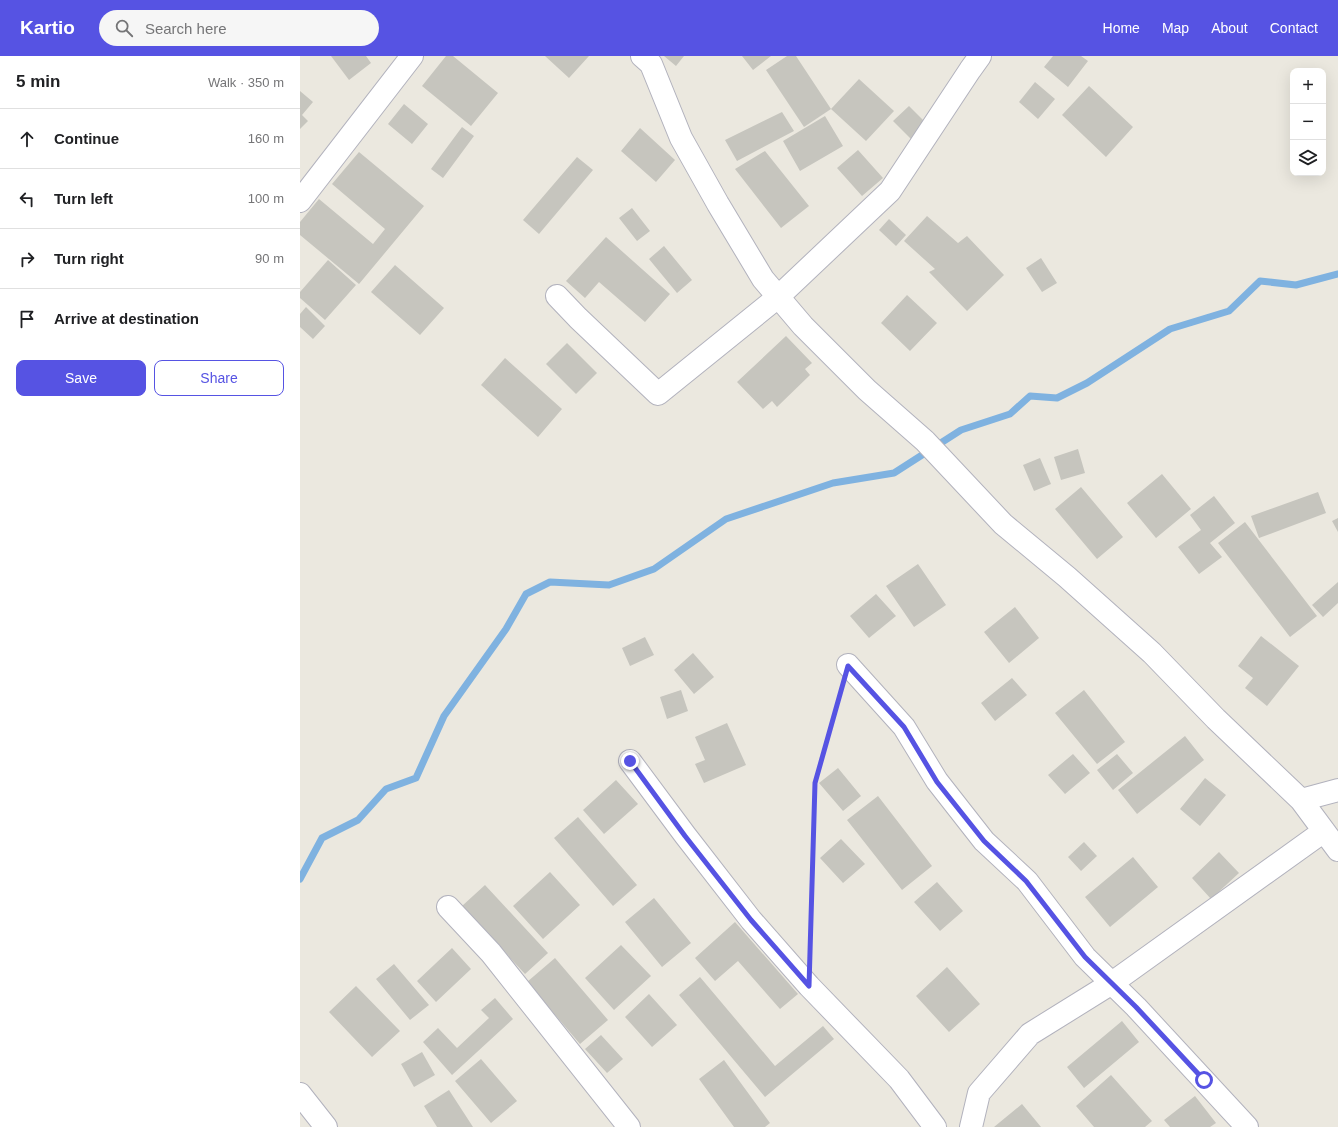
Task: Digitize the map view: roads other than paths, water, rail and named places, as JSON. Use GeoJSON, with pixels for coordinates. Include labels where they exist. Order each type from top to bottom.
{"type":"FeatureCollection","features":[{"type":"Feature","properties":{"kind":"street"},"geometry":{"type":"LineString","coordinates":[[300,201],[412,56]]}},
{"type":"Feature","properties":{"kind":"street"},"geometry":{"type":"LineString","coordinates":[[642,56],[651,64],[680,138],[763,279],[803,326],[862,384],[926,441],[1003,524],[1067,577],[1152,653],[1216,720],[1301,800],[1338,850]]}},
{"type":"Feature","properties":{"kind":"street"},"geometry":{"type":"LineString","coordinates":[[557,296],[658,394],[778,297],[890,191],[980,56]]}},
{"type":"Feature","properties":{"kind":"street"},"geometry":{"type":"LineString","coordinates":[[848,666],[904,727],[937,782],[984,841],[1026,881],[1085,957],[1112,983],[1247,1127]]}},
{"type":"Feature","properties":{"kind":"street"},"geometry":{"type":"LineString","coordinates":[[630,761],[685,836],[751,920],[809,986],[899,1079],[935,1127]]}},
{"type":"Feature","properties":{"kind":"street"},"geometry":{"type":"LineString","coordinates":[[1301,800],[1338,790]]}},
{"type":"Feature","properties":{"kind":"street"},"geometry":{"type":"LineString","coordinates":[[971,1127],[979,1094],[1030,1034],[1112,983],[1324,831]]}},
{"type":"Feature","properties":{"kind":"street"},"geometry":{"type":"LineString","coordinates":[[448,907],[491,953],[629,1127]]}},
{"type":"Feature","properties":{"kind":"street"},"geometry":{"type":"LineString","coordinates":[[300,1094],[326,1127]]}},
{"type":"Feature","properties":{"kind":"waterway"},"geometry":{"type":"LineString","coordinates":[[300,879],[322,838],[358,820],[386,789],[416,778],[444,716],[506,629],[526,594],[550,582],[609,585],[654,569],[726,519],[833,483],[894,473],[961,430],[1010,414],[1030,396],[1057,398],[1087,383],[1170,329],[1229,311],[1260,281],[1296,285],[1338,274]]}}]}
